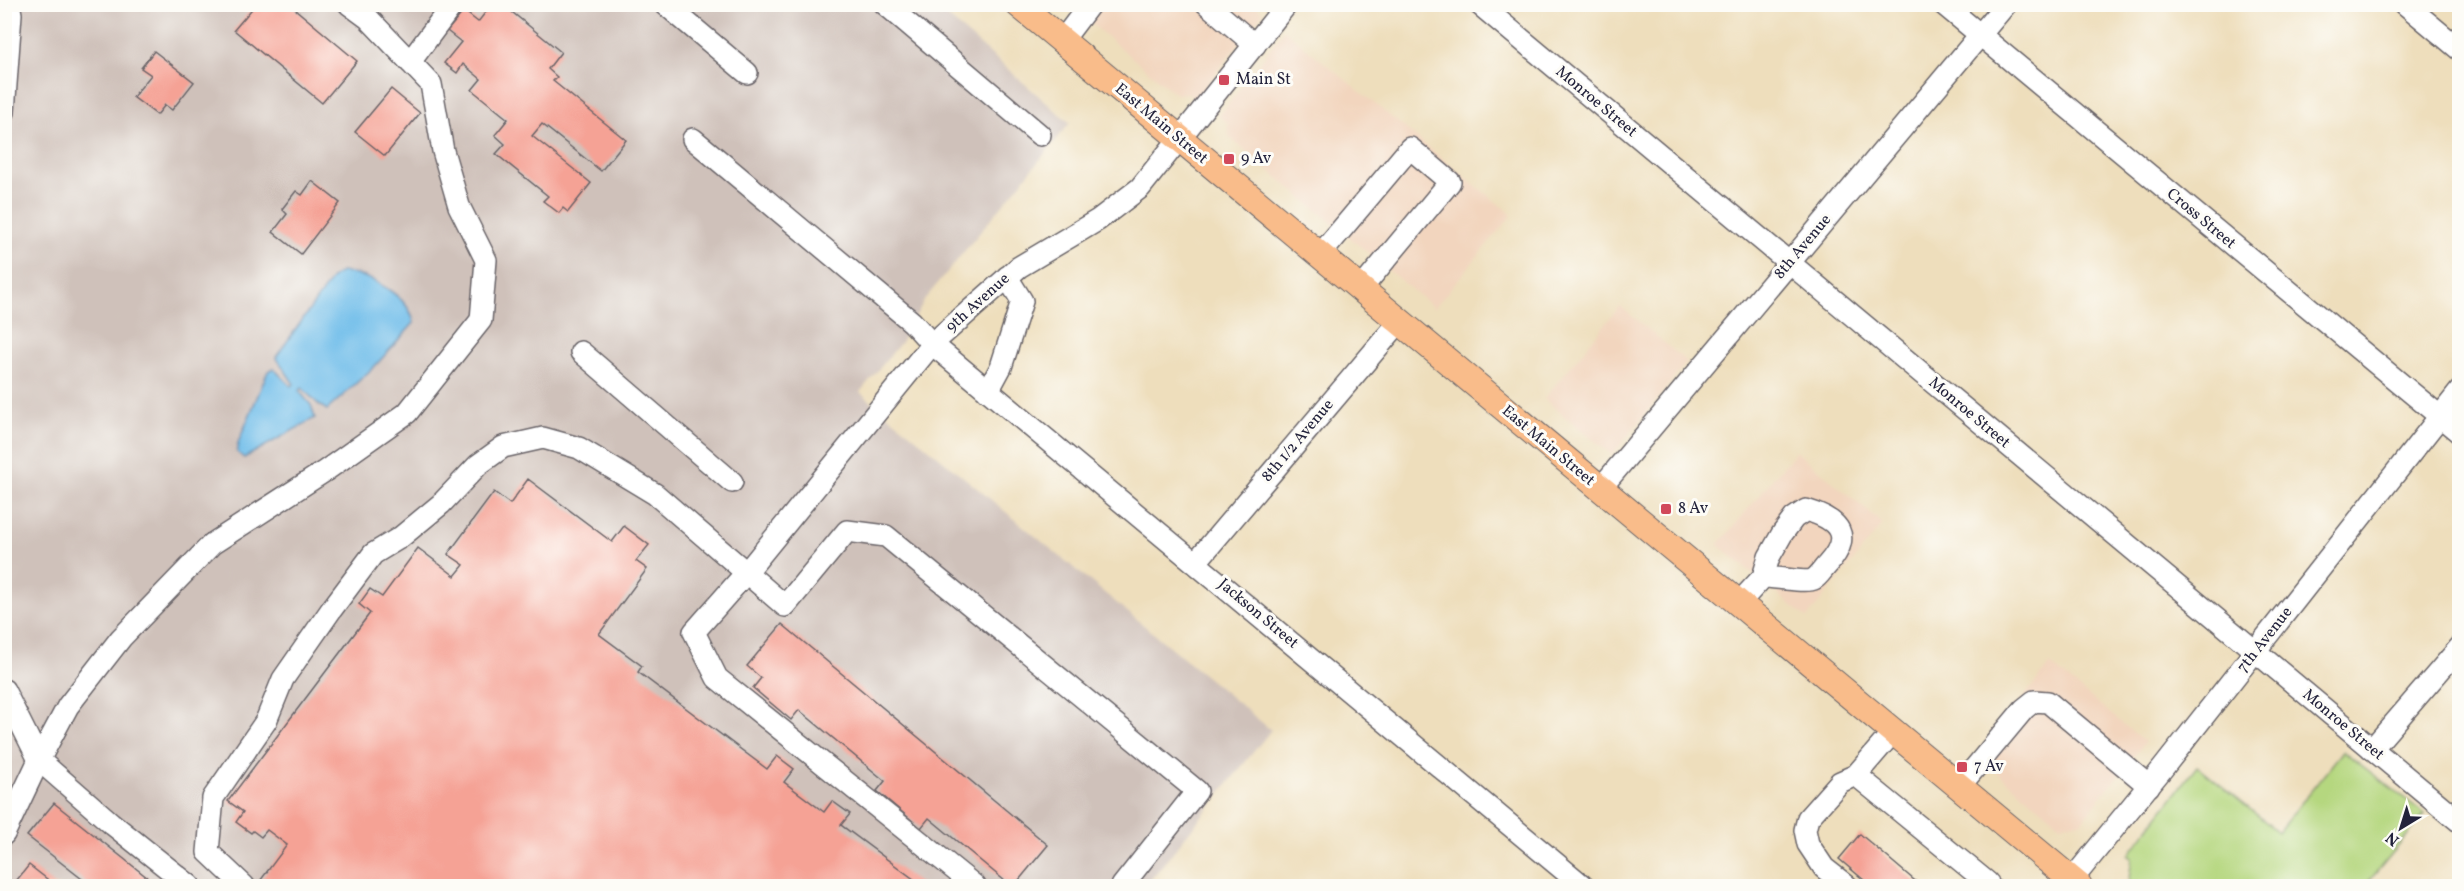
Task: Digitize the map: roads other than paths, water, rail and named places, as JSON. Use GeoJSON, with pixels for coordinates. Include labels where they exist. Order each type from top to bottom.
{"type":"FeatureCollection","features":[{"type":"Feature","properties":{"kind":"main road","name":"East Main Street"},"geometry":{"type":"LineString","coordinates":[[1018,4],[2073,884]]}},
{"type":"Feature","properties":{"kind":"street"},"geometry":{"type":"LineString","coordinates":[[4,834],[68,706],[121,638],[212,544],[325,471],[407,413],[481,320],[486,261],[459,206],[443,151],[431,84],[368,18],[350,4]]}},
{"type":"Feature","properties":{"kind":"street"},"geometry":{"type":"LineString","coordinates":[[410,63],[453,4]]}},
{"type":"Feature","properties":{"kind":"street"},"geometry":{"type":"LineString","coordinates":[[665,4],[747,73]]}},
{"type":"Feature","properties":{"kind":"street"},"geometry":{"type":"LineString","coordinates":[[885,4],[1040,135]]}},
{"type":"Feature","properties":{"kind":"street"},"geometry":{"type":"LineString","coordinates":[[1062,41],[1090,4]]}},
{"type":"Feature","properties":{"kind":"street"},"geometry":{"type":"LineString","coordinates":[[1207,4],[1255,45]]}},
{"type":"Feature","properties":{"kind":"street","name":"9th Avenue"},"geometry":{"type":"LineString","coordinates":[[975,886],[717,678],[694,632],[746,573],[932,344],[1019,267],[1098,220],[1140,188],[1287,4]]}},
{"type":"Feature","properties":{"kind":"street","name":"Monroe Street"},"geometry":{"type":"LineString","coordinates":[[1479,4],[1789,265],[2460,822]]}},
{"type":"Feature","properties":{"kind":"street","name":"Cross Street"},"geometry":{"type":"LineString","coordinates":[[1943,4],[2460,433]]}},
{"type":"Feature","properties":{"kind":"street","name":"8th Avenue"},"geometry":{"type":"LineString","coordinates":[[1600,489],[2006,4]]}},
{"type":"Feature","properties":{"kind":"street"},"geometry":{"type":"LineString","coordinates":[[2404,4],[2460,50]]}},
{"type":"Feature","properties":{"kind":"street"},"geometry":{"type":"LineString","coordinates":[[4,112],[14,8]]}},
{"type":"Feature","properties":{"kind":"street","name":"Jackson Street"},"geometry":{"type":"LineString","coordinates":[[693,139],[904,315],[932,344],[1583,886]]}},
{"type":"Feature","properties":{"kind":"street"},"geometry":{"type":"LineString","coordinates":[[1320,255],[1410,148],[1450,182],[1361,290]]}},
{"type":"Feature","properties":{"kind":"street"},"geometry":{"type":"LineString","coordinates":[[988,391],[1001,367],[1022,301],[1007,277]]}},
{"type":"Feature","properties":{"kind":"street","name":"8th 1/2 Avenue"},"geometry":{"type":"LineString","coordinates":[[1196,562],[1400,321]]}},
{"type":"Feature","properties":{"kind":"street"},"geometry":{"type":"LineString","coordinates":[[581,352],[732,482]]}},
{"type":"Feature","properties":{"kind":"street","name":"7th Avenue"},"geometry":{"type":"LineString","coordinates":[[2073,884],[2460,391]]}},
{"type":"Feature","properties":{"kind":"street"},"geometry":{"type":"LineString","coordinates":[[244,886],[208,852],[213,798],[266,721],[283,679],[373,554],[401,537],[441,504],[478,465],[503,447],[543,438],[579,448],[655,494],[785,606],[847,531],[886,536],[1197,791],[1122,886]]}},
{"type":"Feature","properties":{"kind":"street"},"geometry":{"type":"LineString","coordinates":[[1738,604],[1763,577]]}},
{"type":"Feature","properties":{"kind":"street"},"geometry":{"type":"LineString","coordinates":[[2372,749],[2460,647]]}},
{"type":"Feature","properties":{"kind":"street"},"geometry":{"type":"LineString","coordinates":[[4,690],[10,715],[39,760],[111,823],[190,886]]}},
{"type":"Feature","properties":{"kind":"street"},"geometry":{"type":"LineString","coordinates":[[1959,787],[2024,709],[2034,701],[2048,702],[2149,786]]}},
{"type":"Feature","properties":{"kind":"street"},"geometry":{"type":"LineString","coordinates":[[1847,886],[1824,868],[1808,844],[1805,830],[1808,818],[1832,789],[1840,782],[1856,775],[1893,732]]}},
{"type":"Feature","properties":{"kind":"street"},"geometry":{"type":"LineString","coordinates":[[1856,775],[1988,883],[1986,886]]}},
{"type":"Feature","properties":{"kind":"water"},"geometry":{"type":"Polygon","coordinates":[[[341,272],[363,277],[386,288],[405,304],[414,323],[376,365],[327,410],[302,388],[299,391],[311,405],[315,418],[244,458],[237,452],[238,443],[268,371],[273,368],[291,386],[294,384],[276,357],[332,278],[341,272]]]}},
{"type":"Feature","properties":{"kind":"place","name":"Main St"},"geometry":{"type":"Point","coordinates":[1224,80]}},
{"type":"Feature","properties":{"kind":"place","name":"9 Av"},"geometry":{"type":"Point","coordinates":[1229,159]}},
{"type":"Feature","properties":{"kind":"place","name":"8 Av"},"geometry":{"type":"Point","coordinates":[1666,509]}},
{"type":"Feature","properties":{"kind":"place","name":"7 Av"},"geometry":{"type":"Point","coordinates":[1962,767]}}]}
